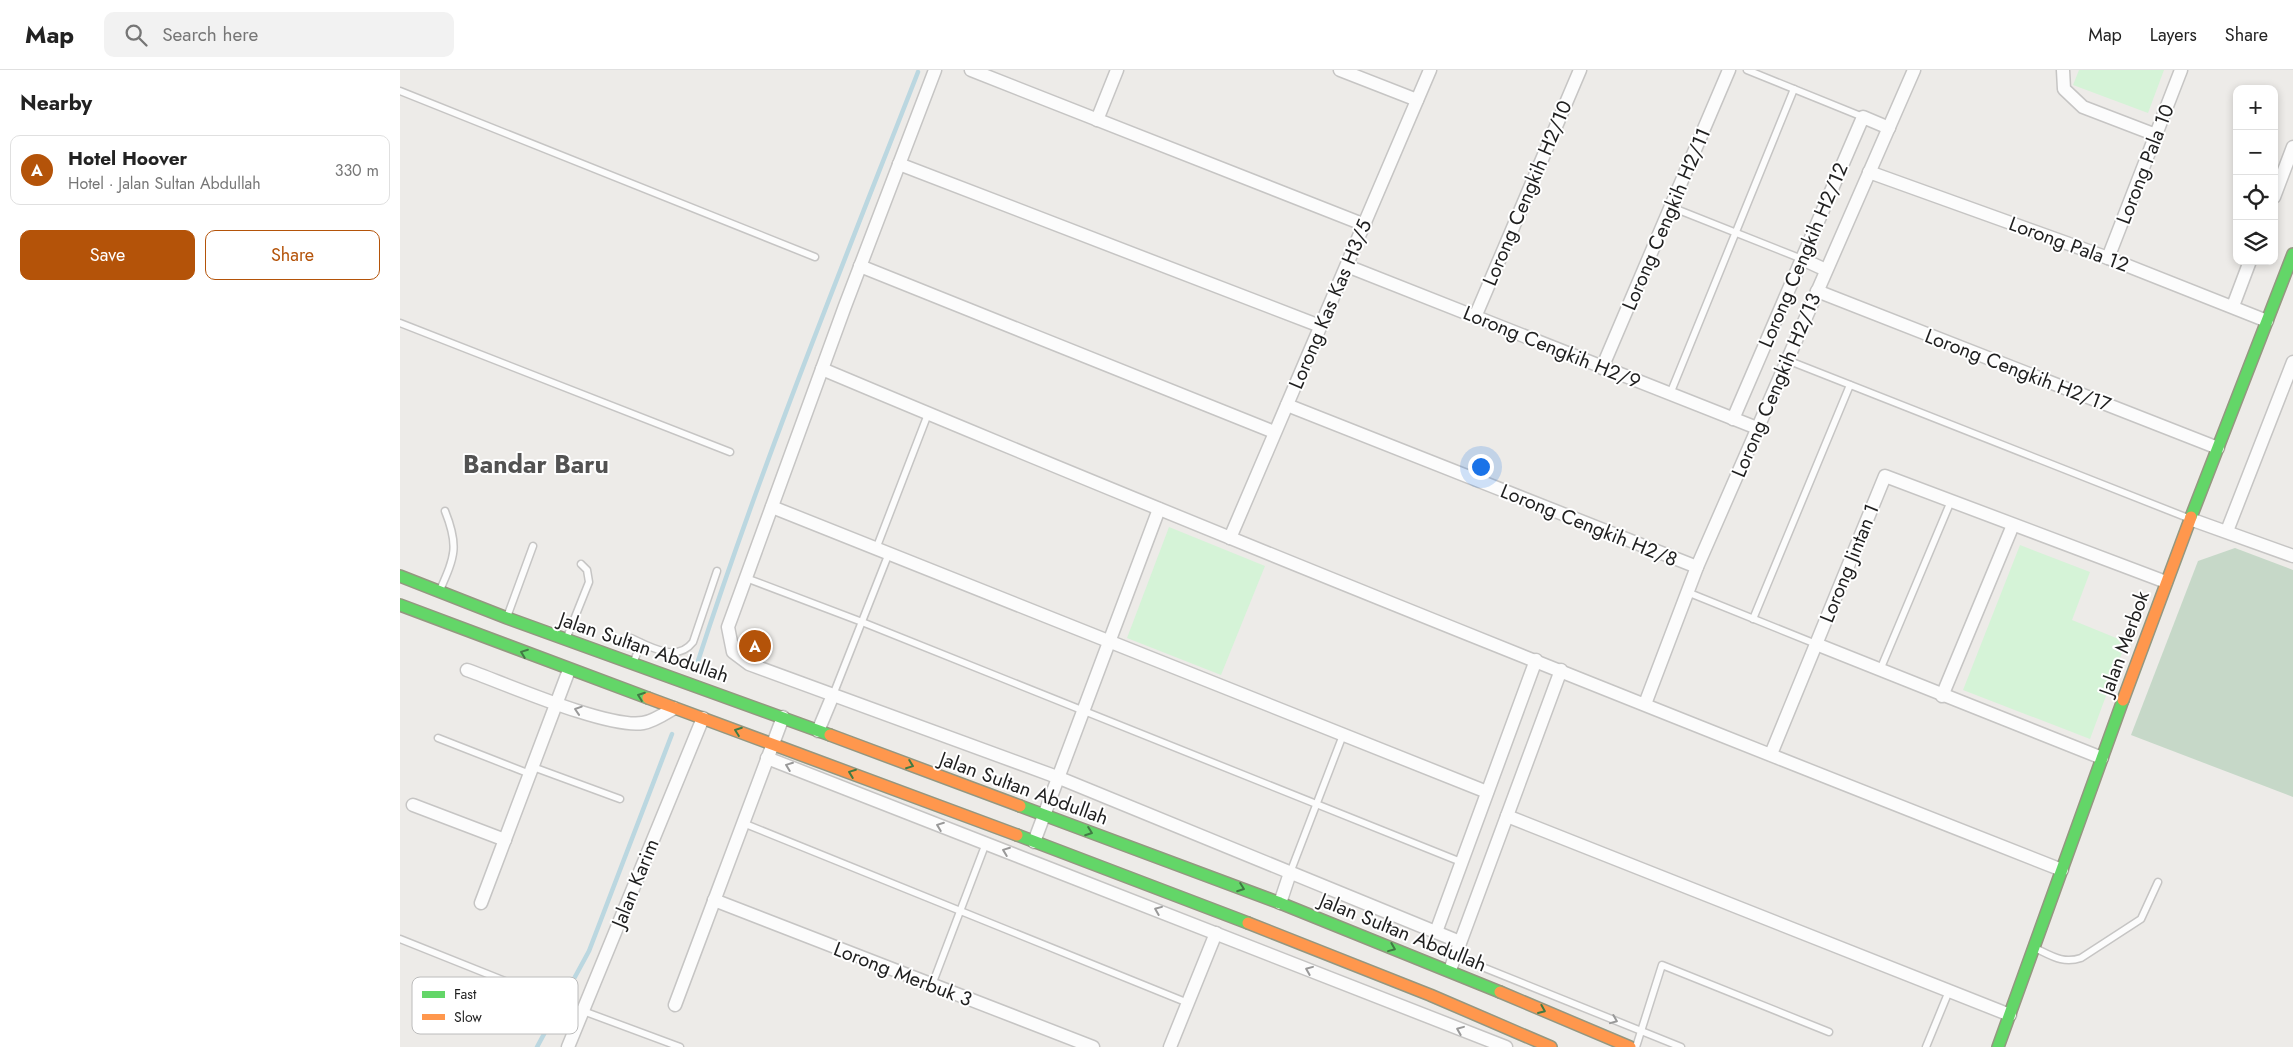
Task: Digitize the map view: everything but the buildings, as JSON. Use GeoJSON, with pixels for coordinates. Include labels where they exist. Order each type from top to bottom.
{"type":"FeatureCollection","features":[{"type":"Feature","properties":{"kind":"main road","name":"Jalan Merbok"},"geometry":{"type":"LineString","coordinates":[[1998,1047],[2166,582],[2293,254]]}},
{"type":"Feature","properties":{"kind":"main road","name":"Jalan Sultan Abdullah"},"geometry":{"type":"LineString","coordinates":[[400,576],[566,640],[783,717],[1280,903],[1450,970],[1630,1047]]}},
{"type":"Feature","properties":{"kind":"main road"},"geometry":{"type":"LineString","coordinates":[[400,605],[570,670],[773,743],[1362,966],[1549,1047]]}},
{"type":"Feature","properties":{"kind":"main road"},"geometry":{"type":"LineString","coordinates":[[540,630],[564,652],[570,670]]}},
{"type":"Feature","properties":{"kind":"main road"},"geometry":{"type":"LineString","coordinates":[[570,670],[587,662],[621,659]]}},
{"type":"Feature","properties":{"kind":"street"},"geometry":{"type":"LineString","coordinates":[[935,70],[860,266],[728,627],[733,652],[748,664],[1058,777],[1460,942]]}},
{"type":"Feature","properties":{"kind":"street"},"geometry":{"type":"LineString","coordinates":[[971,70],[1365,224]]}},
{"type":"Feature","properties":{"kind":"street"},"geometry":{"type":"LineString","coordinates":[[1096,120],[1116,70]]}},
{"type":"Feature","properties":{"kind":"street","name":"Lorong Kas Kas H3/5"},"geometry":{"type":"LineString","coordinates":[[1230,538],[1430,70]]}},
{"type":"Feature","properties":{"kind":"street","name":"Lorong Cengkih H2/10"},"geometry":{"type":"LineString","coordinates":[[1475,317],[1580,70]]}},
{"type":"Feature","properties":{"kind":"street","name":"Lorong Cengkih H2/11"},"geometry":{"type":"LineString","coordinates":[[1602,368],[1729,70]]}},
{"type":"Feature","properties":{"kind":"street","name":"Lorong Cengkih H2/13"},"geometry":{"type":"LineString","coordinates":[[1645,704],[1697,567],[1914,70]]}},
{"type":"Feature","properties":{"kind":"street"},"geometry":{"type":"LineString","coordinates":[[2063,70],[2064,89],[2083,107],[2156,135]]}},
{"type":"Feature","properties":{"kind":"street","name":"Lorong Pala 10"},"geometry":{"type":"LineString","coordinates":[[2108,258],[2181,70]]}},
{"type":"Feature","properties":{"kind":"street"},"geometry":{"type":"LineString","coordinates":[[1348,71],[1417,100]]}},
{"type":"Feature","properties":{"kind":"street"},"geometry":{"type":"LineString","coordinates":[[1863,118],[1889,128]]}},
{"type":"Feature","properties":{"kind":"street","name":"Lorong Cengkih H2/12"},"geometry":{"type":"LineString","coordinates":[[1733,419],[1863,118]]}},
{"type":"Feature","properties":{"kind":"street"},"geometry":{"type":"LineString","coordinates":[[2278,187],[2293,148]]}},
{"type":"Feature","properties":{"kind":"street"},"geometry":{"type":"LineString","coordinates":[[899,164],[1320,326]]}},
{"type":"Feature","properties":{"kind":"street","name":"Lorong Pala 12"},"geometry":{"type":"LineString","coordinates":[[1869,172],[2108,258],[2267,321]]}},
{"type":"Feature","properties":{"kind":"street"},"geometry":{"type":"LineString","coordinates":[[1802,259],[1826,270]]}},
{"type":"Feature","properties":{"kind":"street"},"geometry":{"type":"LineString","coordinates":[[2233,306],[2248,265]]}},
{"type":"Feature","properties":{"kind":"street"},"geometry":{"type":"LineString","coordinates":[[860,266],[1274,432]]}},
{"type":"Feature","properties":{"kind":"street","name":"Lorong Cengkih H2/9"},"geometry":{"type":"LineString","coordinates":[[1347,266],[1757,428]]}},
{"type":"Feature","properties":{"kind":"street","name":"Lorong Cengkih H2/17"},"geometry":{"type":"LineString","coordinates":[[1817,291],[2218,448]]}},
{"type":"Feature","properties":{"kind":"street"},"geometry":{"type":"LineString","coordinates":[[2227,531],[2293,362]]}},
{"type":"Feature","properties":{"kind":"street"},"geometry":{"type":"LineString","coordinates":[[822,369],[1230,538],[2062,870]]}},
{"type":"Feature","properties":{"kind":"street","name":"Lorong Cengkih H2/8"},"geometry":{"type":"LineString","coordinates":[[1287,405],[1697,567]]}},
{"type":"Feature","properties":{"kind":"street","name":"Lorong Jintan 1"},"geometry":{"type":"LineString","coordinates":[[2102,758],[1942,696],[1816,644],[1885,476],[2166,582]]}},
{"type":"Feature","properties":{"kind":"street"},"geometry":{"type":"LineString","coordinates":[[772,507],[1487,792]]}},
{"type":"Feature","properties":{"kind":"street"},"geometry":{"type":"LineString","coordinates":[[1034,842],[1159,509]]}},
{"type":"Feature","properties":{"kind":"street"},"geometry":{"type":"LineString","coordinates":[[2190,519],[2293,556]]}},
{"type":"Feature","properties":{"kind":"street"},"geometry":{"type":"LineString","coordinates":[[1942,696],[2013,525]]}},
{"type":"Feature","properties":{"kind":"street"},"geometry":{"type":"LineString","coordinates":[[1771,754],[1816,644]]}},
{"type":"Feature","properties":{"kind":"street"},"geometry":{"type":"LineString","coordinates":[[1436,932],[1536,660]]}},
{"type":"Feature","properties":{"kind":"street"},"geometry":{"type":"LineString","coordinates":[[467,670],[557,703],[623,723],[642,723],[655,719],[674,708]]}},
{"type":"Feature","properties":{"kind":"street"},"geometry":{"type":"LineString","coordinates":[[480,903],[570,670]]}},
{"type":"Feature","properties":{"kind":"street"},"geometry":{"type":"LineString","coordinates":[[1450,970],[1561,670]]}},
{"type":"Feature","properties":{"kind":"street"},"geometry":{"type":"LineString","coordinates":[[818,731],[833,695]]}},
{"type":"Feature","properties":{"kind":"street"},"geometry":{"type":"LineString","coordinates":[[675,1005],[783,717]]}},
{"type":"Feature","properties":{"kind":"street","name":"Jalan Karim"},"geometry":{"type":"LineString","coordinates":[[578,1004],[703,718]]}},
{"type":"Feature","properties":{"kind":"street"},"geometry":{"type":"LineString","coordinates":[[767,758],[1506,1047]]}},
{"type":"Feature","properties":{"kind":"street"},"geometry":{"type":"LineString","coordinates":[[413,805],[505,840]]}},
{"type":"Feature","properties":{"kind":"street"},"geometry":{"type":"LineString","coordinates":[[1507,816],[2010,1015]]}},
{"type":"Feature","properties":{"kind":"street"},"geometry":{"type":"LineString","coordinates":[[1280,903],[1290,873]]}},
{"type":"Feature","properties":{"kind":"street","name":"Lorong Merbuk 3"},"geometry":{"type":"LineString","coordinates":[[714,900],[1093,1047]]}},
{"type":"Feature","properties":{"kind":"street"},"geometry":{"type":"LineString","coordinates":[[1170,1047],[1216,933]]}},
{"type":"Feature","properties":{"kind":"street","name":"Jalan Karim"},"geometry":{"type":"LineString","coordinates":[[568,1047],[571,1034]]}},
{"type":"Feature","properties":{"kind":"lane"},"geometry":{"type":"LineString","coordinates":[[1747,70],[1863,118]]}},
{"type":"Feature","properties":{"kind":"lane"},"geometry":{"type":"LineString","coordinates":[[1670,394],[1794,89]]}},
{"type":"Feature","properties":{"kind":"lane"},"geometry":{"type":"LineString","coordinates":[[400,91],[814,257]]}},
{"type":"Feature","properties":{"kind":"lane"},"geometry":{"type":"LineString","coordinates":[[1671,207],[1802,259]]}},
{"type":"Feature","properties":{"kind":"lane"},"geometry":{"type":"LineString","coordinates":[[400,323],[730,452]]}},
{"type":"Feature","properties":{"kind":"lane"},"geometry":{"type":"LineString","coordinates":[[1787,360],[2190,519]]}},
{"type":"Feature","properties":{"kind":"lane"},"geometry":{"type":"LineString","coordinates":[[1753,619],[1850,385]]}},
{"type":"Feature","properties":{"kind":"lane"},"geometry":{"type":"LineString","coordinates":[[876,549],[928,414]]}},
{"type":"Feature","properties":{"kind":"lane"},"geometry":{"type":"LineString","coordinates":[[1880,670],[1951,501]]}},
{"type":"Feature","properties":{"kind":"lane"},"geometry":{"type":"LineString","coordinates":[[439,591],[454,556],[454,533],[445,511]]}},
{"type":"Feature","properties":{"kind":"lane"},"geometry":{"type":"LineString","coordinates":[[507,618],[533,546]]}},
{"type":"Feature","properties":{"kind":"lane"},"geometry":{"type":"LineString","coordinates":[[833,695],[889,554]]}},
{"type":"Feature","properties":{"kind":"lane"},"geometry":{"type":"LineString","coordinates":[[566,640],[589,582],[587,570],[581,564]]}},
{"type":"Feature","properties":{"kind":"lane"},"geometry":{"type":"LineString","coordinates":[[631,638],[665,652],[678,653],[688,648],[693,642],[717,571]]}},
{"type":"Feature","properties":{"kind":"lane"},"geometry":{"type":"LineString","coordinates":[[746,578],[862,622],[1082,712],[1461,862]]}},
{"type":"Feature","properties":{"kind":"lane"},"geometry":{"type":"LineString","coordinates":[[1687,592],[1816,644]]}},
{"type":"Feature","properties":{"kind":"lane"},"geometry":{"type":"LineString","coordinates":[[633,663],[641,643]]}},
{"type":"Feature","properties":{"kind":"lane"},"geometry":{"type":"LineString","coordinates":[[1290,873],[1343,735]]}},
{"type":"Feature","properties":{"kind":"lane"},"geometry":{"type":"LineString","coordinates":[[438,738],[620,799]]}},
{"type":"Feature","properties":{"kind":"lane"},"geometry":{"type":"LineString","coordinates":[[743,823],[1188,1002]]}},
{"type":"Feature","properties":{"kind":"lane"},"geometry":{"type":"LineString","coordinates":[[932,985],[986,843]]}},
{"type":"Feature","properties":{"kind":"lane"},"geometry":{"type":"LineString","coordinates":[[2034,948],[2064,961],[2081,958],[2140,919],[2158,882]]}},
{"type":"Feature","properties":{"kind":"lane"},"geometry":{"type":"LineString","coordinates":[[400,939],[495,977]]}},
{"type":"Feature","properties":{"kind":"lane"},"geometry":{"type":"LineString","coordinates":[[1455,956],[1681,1047]]}},
{"type":"Feature","properties":{"kind":"lane"},"geometry":{"type":"LineString","coordinates":[[1636,1047],[1662,965],[1829,1032]]}},
{"type":"Feature","properties":{"kind":"lane"},"geometry":{"type":"LineString","coordinates":[[1926,1047],[1949,991]]}},
{"type":"Feature","properties":{"kind":"lane"},"geometry":{"type":"LineString","coordinates":[[578,1010],[680,1047]]}},
{"type":"Feature","properties":{"kind":"green space"},"geometry":{"type":"Polygon","coordinates":[[[2079,70],[2164,70],[2148,113],[2073,85],[2079,70]]]}},
{"type":"Feature","properties":{"kind":"green space"},"geometry":{"type":"Polygon","coordinates":[[[1169,527],[1265,566],[1221,675],[1127,638],[1169,527]]]}},
{"type":"Feature","properties":{"kind":"green space"},"geometry":{"type":"Polygon","coordinates":[[[2020,545],[2090,572],[2072,620],[2126,642],[2090,739],[1963,690],[2020,545]]]}},
{"type":"Feature","properties":{"kind":"green space"},"geometry":{"type":"Polygon","coordinates":[[[2235,548],[2293,570],[2293,797],[2131,735],[2198,561],[2235,548]]]}},
{"type":"Feature","properties":{"kind":"waterway"},"geometry":{"type":"LineString","coordinates":[[698,661],[776,438],[918,72]]}},
{"type":"Feature","properties":{"kind":"waterway"},"geometry":{"type":"LineString","coordinates":[[575,977],[589,951],[672,734]]}},
{"type":"Feature","properties":{"kind":"waterway"},"geometry":{"type":"LineString","coordinates":[[537,1047],[544,1034]]}},
{"type":"Feature","properties":{"kind":"traffic: fast"},"geometry":{"type":"LineString","coordinates":[[2191,517],[2293,254]]}},
{"type":"Feature","properties":{"kind":"traffic: fast"},"geometry":{"type":"LineString","coordinates":[[400,576],[507,618],[830,735]]}},
{"type":"Feature","properties":{"kind":"traffic: fast"},"geometry":{"type":"LineString","coordinates":[[400,605],[648,698]]}},
{"type":"Feature","properties":{"kind":"traffic: fast"},"geometry":{"type":"LineString","coordinates":[[1998,1047],[2123,700]]}},
{"type":"Feature","properties":{"kind":"traffic: fast"},"geometry":{"type":"LineString","coordinates":[[1020,806],[1280,903],[1500,992]]}},
{"type":"Feature","properties":{"kind":"traffic: fast"},"geometry":{"type":"LineString","coordinates":[[1017,835],[1248,923]]}},
{"type":"Feature","properties":{"kind":"traffic: slow"},"geometry":{"type":"LineString","coordinates":[[2123,700],[2191,517]]}},
{"type":"Feature","properties":{"kind":"traffic: slow"},"geometry":{"type":"LineString","coordinates":[[648,698],[1017,835]]}},
{"type":"Feature","properties":{"kind":"traffic: slow"},"geometry":{"type":"LineString","coordinates":[[830,735],[1020,806]]}},
{"type":"Feature","properties":{"kind":"traffic: slow"},"geometry":{"type":"LineString","coordinates":[[1248,923],[1430,995],[1551,1047]]}},
{"type":"Feature","properties":{"kind":"traffic: slow"},"geometry":{"type":"LineString","coordinates":[[1500,992],[1630,1047]]}},
{"type":"Feature","properties":{"kind":"place","name":"Hotel Hoover"},"geometry":{"type":"Point","coordinates":[755,646]}},
{"type":"Feature","properties":{"kind":"district","name":"Bandar Baru"},"geometry":{"type":"Point","coordinates":[536,464]}}]}
